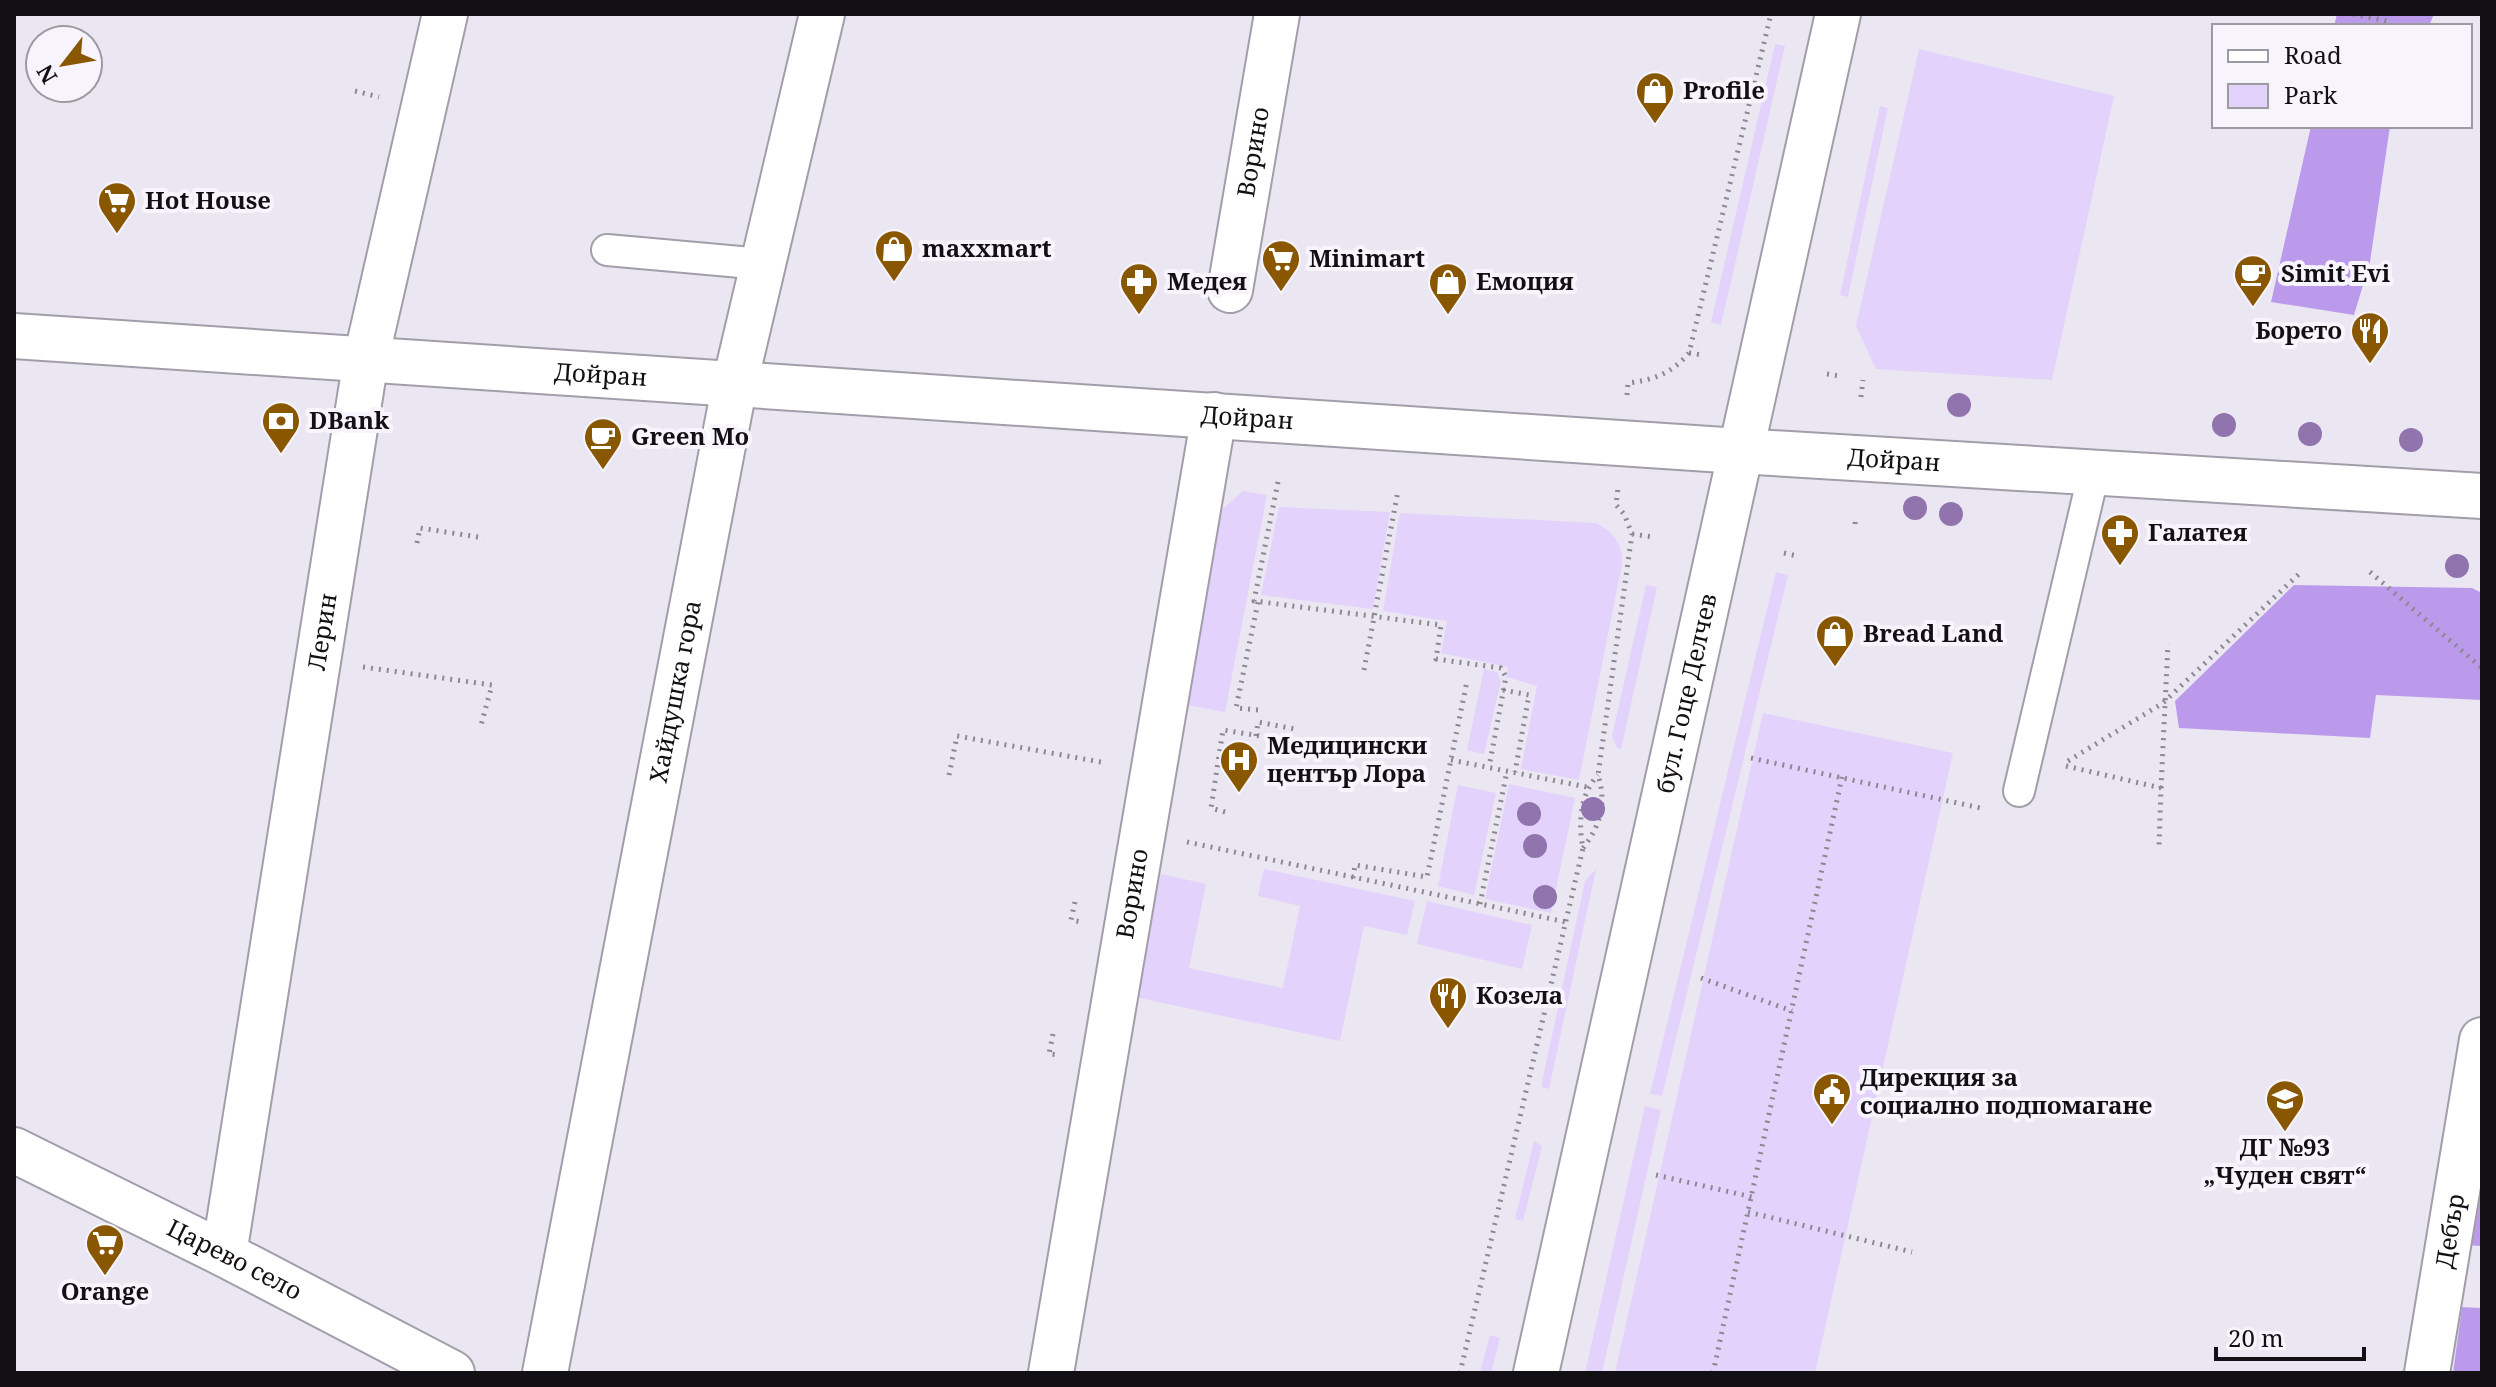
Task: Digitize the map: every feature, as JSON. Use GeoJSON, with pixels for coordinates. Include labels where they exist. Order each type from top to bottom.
{"type":"FeatureCollection","features":[{"type":"Feature","properties":{"kind":"street","name":"Лерин"},"geometry":{"type":"LineString","coordinates":[[224,1254],[366,359],[445,14]]}},
{"type":"Feature","properties":{"kind":"street","name":"Хайдушка гора"},"geometry":{"type":"LineString","coordinates":[[545,1373],[735,383],[822,14]]}},
{"type":"Feature","properties":{"kind":"street","name":"Ворино"},"geometry":{"type":"LineString","coordinates":[[1230,290],[1277,14]]}},
{"type":"Feature","properties":{"kind":"street","name":"бул. Гоце Делчев"},"geometry":{"type":"LineString","coordinates":[[1536,1373],[1838,14]]}},
{"type":"Feature","properties":{"kind":"street","name":"Дойран"},"geometry":{"type":"LineString","coordinates":[[14,336],[1739,451],[2482,496]]}},
{"type":"Feature","properties":{"kind":"street","name":"Ворино"},"geometry":{"type":"LineString","coordinates":[[1051,1373],[1214,415]]}},
{"type":"Feature","properties":{"kind":"street","name":"Дебър"},"geometry":{"type":"LineString","coordinates":[[2427,1373],[2482,1040]]}},
{"type":"Feature","properties":{"kind":"street","name":"Царево село"},"geometry":{"type":"LineString","coordinates":[[14,1150],[224,1254],[452,1373]]}},
{"type":"Feature","properties":{"kind":"lane"},"geometry":{"type":"LineString","coordinates":[[607,250],[763,264]]}},
{"type":"Feature","properties":{"kind":"lane"},"geometry":{"type":"LineString","coordinates":[[2009,801],[2094,472]]}},
{"type":"Feature","properties":{"kind":"path"},"geometry":{"type":"LineString","coordinates":[[1627,395],[1628,383],[1651,380],[1677,368],[1689,353],[1771,14]]}},
{"type":"Feature","properties":{"kind":"path"},"geometry":{"type":"LineString","coordinates":[[2353,14],[2387,21]]}},
{"type":"Feature","properties":{"kind":"path"},"geometry":{"type":"LineString","coordinates":[[1689,353],[1703,355]]}},
{"type":"Feature","properties":{"kind":"path"},"geometry":{"type":"LineString","coordinates":[[1827,374],[1840,376]]}},
{"type":"Feature","properties":{"kind":"path"},"geometry":{"type":"LineString","coordinates":[[1861,397],[1863,380]]}},
{"type":"Feature","properties":{"kind":"path"},"geometry":{"type":"LineString","coordinates":[[1278,482],[1254,601],[1441,625],[1436,659],[1501,668],[1506,677],[1489,767]]}},
{"type":"Feature","properties":{"kind":"path"},"geometry":{"type":"LineString","coordinates":[[1364,670],[1398,491]]}},
{"type":"Feature","properties":{"kind":"path"},"geometry":{"type":"LineString","coordinates":[[1583,848],[1593,836],[1600,815],[1602,788],[1598,775],[1632,534],[1624,514],[1616,505],[1618,493]]}},
{"type":"Feature","properties":{"kind":"path"},"geometry":{"type":"LineString","coordinates":[[1855,524],[1856,516]]}},
{"type":"Feature","properties":{"kind":"path"},"geometry":{"type":"LineString","coordinates":[[417,543],[420,528],[484,538]]}},
{"type":"Feature","properties":{"kind":"path"},"geometry":{"type":"LineString","coordinates":[[1632,534],[1653,537]]}},
{"type":"Feature","properties":{"kind":"path"},"geometry":{"type":"LineString","coordinates":[[1784,553],[1797,556]]}},
{"type":"Feature","properties":{"kind":"path"},"geometry":{"type":"LineString","coordinates":[[2161,788],[2061,765],[2163,703],[2302,571]]}},
{"type":"Feature","properties":{"kind":"path"},"geometry":{"type":"LineString","coordinates":[[2370,572],[2482,668]]}},
{"type":"Feature","properties":{"kind":"path"},"geometry":{"type":"LineString","coordinates":[[1258,602],[1236,708],[1258,710]]}},
{"type":"Feature","properties":{"kind":"path"},"geometry":{"type":"LineString","coordinates":[[2159,847],[2168,644]]}},
{"type":"Feature","properties":{"kind":"path"},"geometry":{"type":"LineString","coordinates":[[318,661],[492,685],[480,729]]}},
{"type":"Feature","properties":{"kind":"path"},"geometry":{"type":"LineString","coordinates":[[1353,878],[1355,865],[1427,877],[1467,681]]}},
{"type":"Feature","properties":{"kind":"path"},"geometry":{"type":"LineString","coordinates":[[1480,904],[1529,695],[1503,690]]}},
{"type":"Feature","properties":{"kind":"path"},"geometry":{"type":"LineString","coordinates":[[1256,736],[1258,722],[1295,729]]}},
{"type":"Feature","properties":{"kind":"path"},"geometry":{"type":"LineString","coordinates":[[1225,812],[1211,808],[1223,730],[1297,742]]}},
{"type":"Feature","properties":{"kind":"path"},"geometry":{"type":"LineString","coordinates":[[949,775],[957,736],[1153,771]]}},
{"type":"Feature","properties":{"kind":"path"},"geometry":{"type":"LineString","coordinates":[[1751,758],[1842,777],[2009,801]]}},
{"type":"Feature","properties":{"kind":"path"},"geometry":{"type":"LineString","coordinates":[[1451,759],[1587,787]]}},
{"type":"Feature","properties":{"kind":"path"},"geometry":{"type":"LineString","coordinates":[[1460,1373],[1583,848],[1579,829],[1587,787],[1598,775]]}},
{"type":"Feature","properties":{"kind":"path"},"geometry":{"type":"LineString","coordinates":[[1713,1373],[1842,777]]}},
{"type":"Feature","properties":{"kind":"path"},"geometry":{"type":"LineString","coordinates":[[1142,833],[1566,922]]}},
{"type":"Feature","properties":{"kind":"path"},"geometry":{"type":"LineString","coordinates":[[1071,920],[1075,902]]}},
{"type":"Feature","properties":{"kind":"path"},"geometry":{"type":"LineString","coordinates":[[1701,978],[1792,1011]]}},
{"type":"Feature","properties":{"kind":"path"},"geometry":{"type":"LineString","coordinates":[[1049,1054],[1053,1034]]}},
{"type":"Feature","properties":{"kind":"path"},"geometry":{"type":"LineString","coordinates":[[1656,1175],[1752,1197]]}},
{"type":"Feature","properties":{"kind":"path"},"geometry":{"type":"LineString","coordinates":[[1748,1212],[1912,1252]]}},
{"type":"Feature","properties":{"kind":"green space"},"geometry":{"type":"Polygon","coordinates":[[[1775,44],[1785,46],[1721,325],[1711,322],[1775,44]]]}},
{"type":"Feature","properties":{"kind":"green space"},"geometry":{"type":"Polygon","coordinates":[[[1919,49],[2114,96],[2052,380],[1876,369],[1856,326],[1919,49]]]}},
{"type":"Feature","properties":{"kind":"green space"},"geometry":{"type":"Polygon","coordinates":[[[1880,106],[1888,108],[1848,297],[1840,295],[1880,106]]]}},
{"type":"Feature","properties":{"kind":"green space"},"geometry":{"type":"Polygon","coordinates":[[[1243,491],[1267,495],[1225,712],[1181,704],[1211,519],[1243,491]]]}},
{"type":"Feature","properties":{"kind":"green space"},"geometry":{"type":"Polygon","coordinates":[[[1279,507],[1390,512],[1373,609],[1261,595],[1279,507]]]}},
{"type":"Feature","properties":{"kind":"green space"},"geometry":{"type":"Polygon","coordinates":[[[1400,513],[1595,523],[1616,539],[1622,564],[1579,780],[1521,769],[1537,686],[1506,677],[1508,667],[1441,653],[1447,621],[1383,611],[1400,513]]]}},
{"type":"Feature","properties":{"kind":"green space"},"geometry":{"type":"Polygon","coordinates":[[[1776,572],[1788,575],[1662,1096],[1650,1094],[1776,572]]]}},
{"type":"Feature","properties":{"kind":"green space"},"geometry":{"type":"Polygon","coordinates":[[[1646,585],[1657,587],[1621,749],[1617,748],[1612,736],[1646,585]]]}},
{"type":"Feature","properties":{"kind":"green space"},"geometry":{"type":"Polygon","coordinates":[[[1484,669],[1497,672],[1501,681],[1484,754],[1467,750],[1484,669]]]}},
{"type":"Feature","properties":{"kind":"green space"},"geometry":{"type":"Polygon","coordinates":[[[1763,713],[1953,753],[1815,1373],[1615,1373],[1763,713]]]}},
{"type":"Feature","properties":{"kind":"green space"},"geometry":{"type":"Polygon","coordinates":[[[1509,784],[1575,798],[1551,913],[1485,899],[1509,784]]]}},
{"type":"Feature","properties":{"kind":"green space"},"geometry":{"type":"Polygon","coordinates":[[[1458,785],[1496,793],[1474,895],[1438,886],[1458,785]]]}},
{"type":"Feature","properties":{"kind":"green space"},"geometry":{"type":"Polygon","coordinates":[[[1264,869],[1415,901],[1407,935],[1364,926],[1340,1041],[1135,997],[1161,874],[1206,884],[1189,968],[1283,988],[1300,906],[1258,896],[1264,869]]]}},
{"type":"Feature","properties":{"kind":"green space"},"geometry":{"type":"Polygon","coordinates":[[[1596,869],[1549,1089],[1541,1087],[1585,881],[1596,869]]]}},
{"type":"Feature","properties":{"kind":"green space"},"geometry":{"type":"Polygon","coordinates":[[[1427,901],[1532,925],[1522,969],[1417,944],[1427,901]]]}},
{"type":"Feature","properties":{"kind":"green space"},"geometry":{"type":"Polygon","coordinates":[[[1645,1106],[1661,1110],[1602,1373],[1585,1373],[1645,1106]]]}},
{"type":"Feature","properties":{"kind":"green space"},"geometry":{"type":"Polygon","coordinates":[[[1534,1141],[1542,1146],[1523,1221],[1515,1219],[1534,1141]]]}},
{"type":"Feature","properties":{"kind":"green space"},"geometry":{"type":"Polygon","coordinates":[[[1490,1335],[1500,1338],[1491,1373],[1480,1373],[1490,1335]]]}},
{"type":"Feature","properties":{"kind":"shaded area"},"geometry":{"type":"Polygon","coordinates":[[[2337,14],[2434,14],[2430,24],[2334,24],[2337,14]]]}},
{"type":"Feature","properties":{"kind":"shaded area"},"geometry":{"type":"Polygon","coordinates":[[[2311,128],[2390,128],[2370,262],[2354,315],[2271,302],[2311,128]]]}},
{"type":"Feature","properties":{"kind":"shaded area"},"geometry":{"type":"Polygon","coordinates":[[[2294,585],[2472,588],[2482,593],[2482,700],[2376,695],[2370,738],[2179,728],[2175,701],[2294,585]]]}},
{"type":"Feature","properties":{"kind":"shaded area"},"geometry":{"type":"Polygon","coordinates":[[[2482,1142],[2482,1246],[2464,1245],[2482,1142]]]}},
{"type":"Feature","properties":{"kind":"shaded area"},"geometry":{"type":"Polygon","coordinates":[[[2462,1307],[2482,1308],[2482,1373],[2453,1373],[2462,1307]]]}},
{"type":"Feature","properties":{"kind":"place","name":"Profile"},"geometry":{"type":"Point","coordinates":[1655,125]}},
{"type":"Feature","properties":{"kind":"place","name":"Hot House"},"geometry":{"type":"Point","coordinates":[117,235]}},
{"type":"Feature","properties":{"kind":"place","name":"maxxmart"},"geometry":{"type":"Point","coordinates":[894,283]}},
{"type":"Feature","properties":{"kind":"place","name":"Minimart"},"geometry":{"type":"Point","coordinates":[1281,293]}},
{"type":"Feature","properties":{"kind":"place","name":"Simit Evi"},"geometry":{"type":"Point","coordinates":[2253,308]}},
{"type":"Feature","properties":{"kind":"place","name":"Медея"},"geometry":{"type":"Point","coordinates":[1139,316]}},
{"type":"Feature","properties":{"kind":"place","name":"Емоция"},"geometry":{"type":"Point","coordinates":[1448,316]}},
{"type":"Feature","properties":{"kind":"place","name":"Борето"},"geometry":{"type":"Point","coordinates":[2370,365]}},
{"type":"Feature","properties":{"kind":"place","name":"DBank"},"geometry":{"type":"Point","coordinates":[281,455]}},
{"type":"Feature","properties":{"kind":"place","name":"Green Mo"},"geometry":{"type":"Point","coordinates":[603,471]}},
{"type":"Feature","properties":{"kind":"place","name":"Галатея"},"geometry":{"type":"Point","coordinates":[2120,567]}},
{"type":"Feature","properties":{"kind":"place","name":"Bread Land"},"geometry":{"type":"Point","coordinates":[1835,668]}},
{"type":"Feature","properties":{"kind":"place","name":"Медицински център Лора"},"geometry":{"type":"Point","coordinates":[1239,794]}},
{"type":"Feature","properties":{"kind":"place","name":"Козела"},"geometry":{"type":"Point","coordinates":[1448,1030]}},
{"type":"Feature","properties":{"kind":"place","name":"Дирекция за социално подпомагане"},"geometry":{"type":"Point","coordinates":[1832,1126]}},
{"type":"Feature","properties":{"kind":"place","name":"ДГ №93 „Чуден свят“"},"geometry":{"type":"Point","coordinates":[2285,1133]}},
{"type":"Feature","properties":{"kind":"place","name":"Orange"},"geometry":{"type":"Point","coordinates":[105,1277]}}]}
